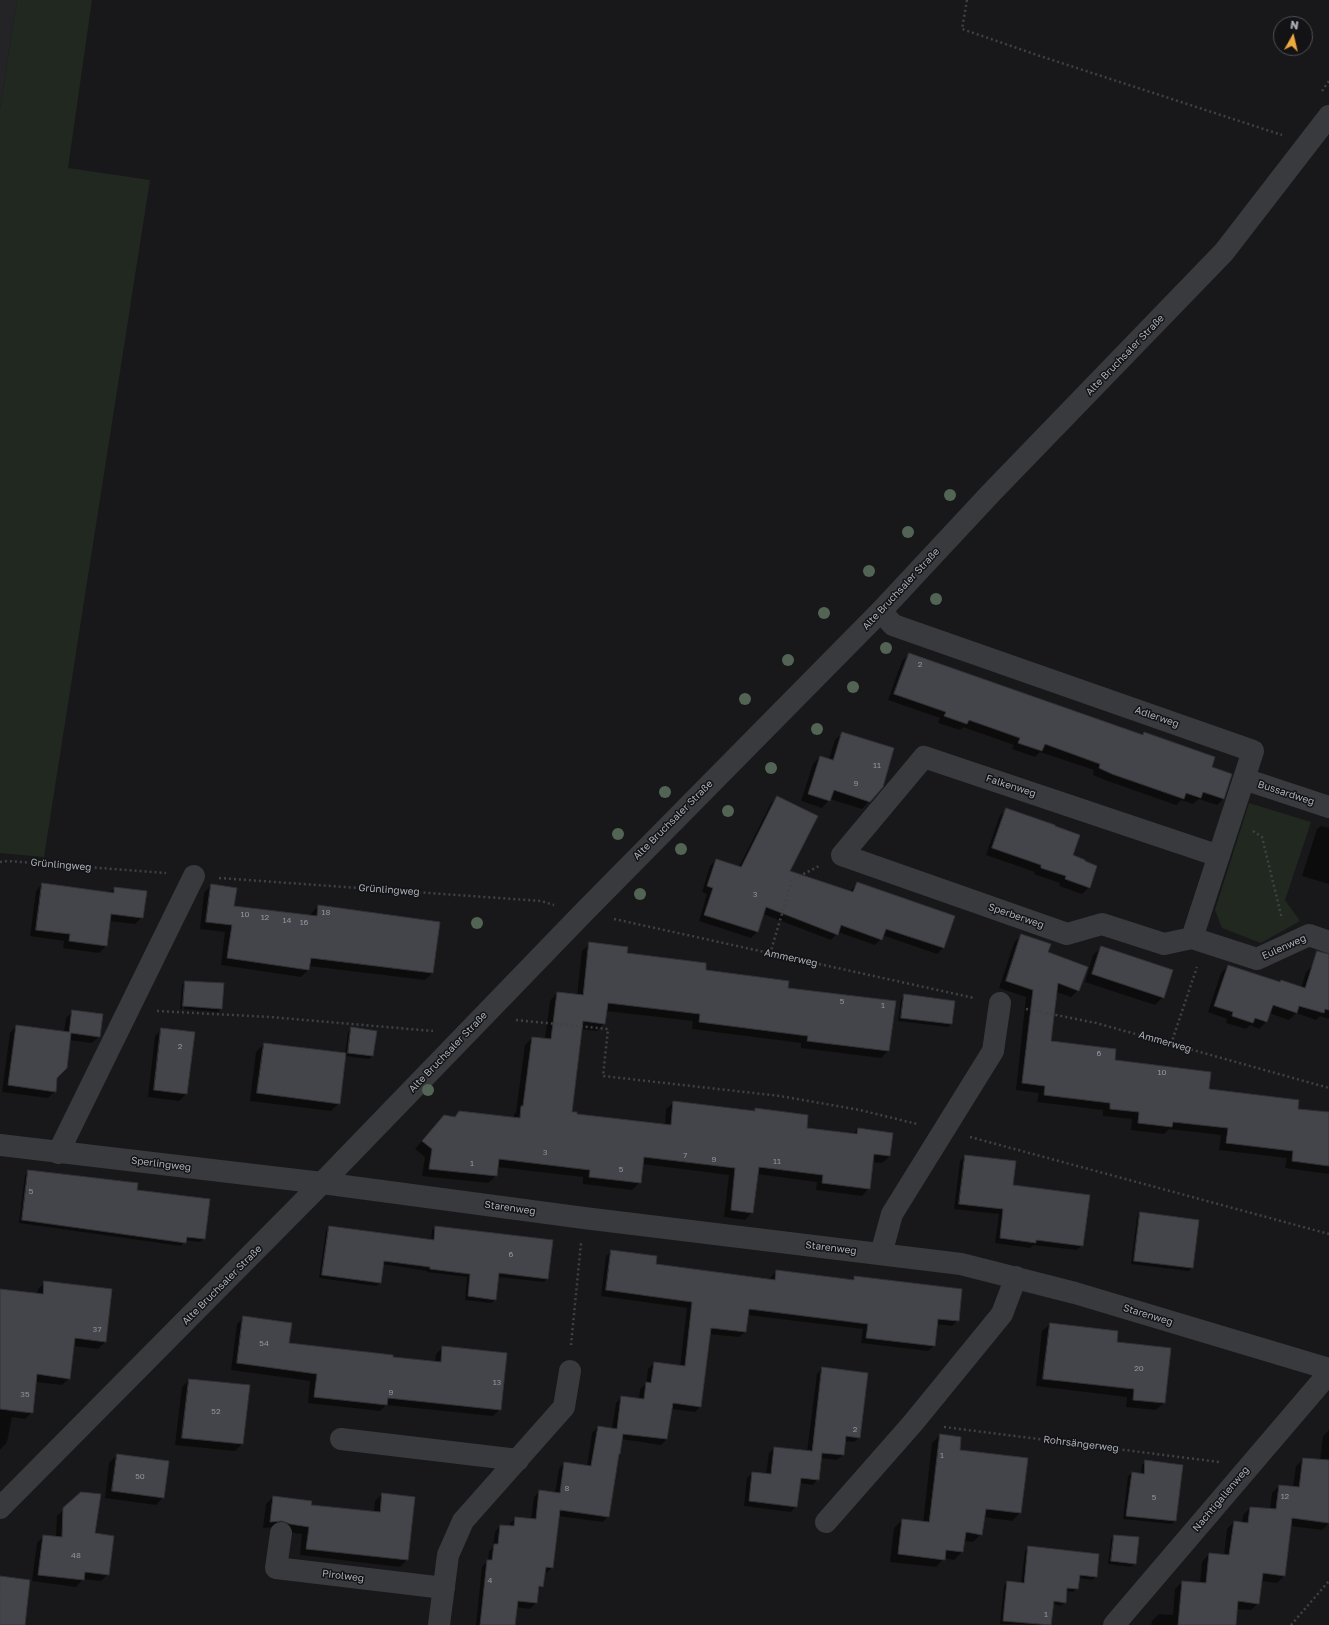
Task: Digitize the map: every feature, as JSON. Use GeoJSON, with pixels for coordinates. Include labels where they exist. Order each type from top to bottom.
{"type":"FeatureCollection","features":[{"type":"Feature","properties":{"kind":"street","name":"Alte Bruchsaler Straße"},"geometry":{"type":"LineString","coordinates":[[0,1508],[322,1183],[482,1016],[881,611],[996,487],[1224,252],[1329,116]]}},
{"type":"Feature","properties":{"kind":"street","name":"Adlerweg"},"geometry":{"type":"LineString","coordinates":[[881,611],[893,625],[1253,751],[1219,856],[1199,940]]}},
{"type":"Feature","properties":{"kind":"street","name":"Falkenweg"},"geometry":{"type":"LineString","coordinates":[[842,855],[924,757],[1219,856]]}},
{"type":"Feature","properties":{"kind":"street","name":"Bussardweg"},"geometry":{"type":"LineString","coordinates":[[1244,779],[1329,807]]}},
{"type":"Feature","properties":{"kind":"street","name":"Sperberweg"},"geometry":{"type":"LineString","coordinates":[[842,855],[1067,934],[1102,924],[1164,944],[1199,940]]}},
{"type":"Feature","properties":{"kind":"street"},"geometry":{"type":"LineString","coordinates":[[58,1152],[194,876]]}},
{"type":"Feature","properties":{"kind":"street","name":"Eulenweg"},"geometry":{"type":"LineString","coordinates":[[1199,940],[1257,959],[1309,935],[1329,942]]}},
{"type":"Feature","properties":{"kind":"street"},"geometry":{"type":"LineString","coordinates":[[881,1254],[892,1214],[993,1052],[1000,1003]]}},
{"type":"Feature","properties":{"kind":"street","name":"Sperlingweg"},"geometry":{"type":"LineString","coordinates":[[0,1149],[58,1152],[322,1183]]}},
{"type":"Feature","properties":{"kind":"street","name":"Starenweg"},"geometry":{"type":"LineString","coordinates":[[322,1183],[584,1218],[961,1264],[1075,1293],[1329,1369]]}},
{"type":"Feature","properties":{"kind":"street"},"geometry":{"type":"LineString","coordinates":[[826,1522],[913,1423],[1002,1314],[1016,1278]]}},
{"type":"Feature","properties":{"kind":"street"},"geometry":{"type":"LineString","coordinates":[[439,1625],[448,1555],[463,1521],[564,1407],[570,1371]]}},
{"type":"Feature","properties":{"kind":"street","name":"Nachtigallenweg"},"geometry":{"type":"LineString","coordinates":[[1114,1625],[1329,1373]]}},
{"type":"Feature","properties":{"kind":"street"},"geometry":{"type":"LineString","coordinates":[[341,1439],[518,1460]]}},
{"type":"Feature","properties":{"kind":"street","name":"Pirolweg"},"geometry":{"type":"LineString","coordinates":[[281,1533],[276,1568],[444,1588]]}},
{"type":"Feature","properties":{"kind":"path"},"geometry":{"type":"LineString","coordinates":[[967,0],[962,29],[1040,56],[1309,143]]}},
{"type":"Feature","properties":{"kind":"path"},"geometry":{"type":"LineString","coordinates":[[1232,816],[1262,837],[1283,920],[1309,935]]}},
{"type":"Feature","properties":{"kind":"path"},"geometry":{"type":"LineString","coordinates":[[770,954],[792,880],[842,855]]}},
{"type":"Feature","properties":{"kind":"path","name":"Grünlingweg"},"geometry":{"type":"LineString","coordinates":[[0,862],[7,860],[194,876],[541,901],[584,912]]}},
{"type":"Feature","properties":{"kind":"path","name":"Ammerweg"},"geometry":{"type":"LineString","coordinates":[[584,912],[770,954],[1096,1023],[1329,1088]]}},
{"type":"Feature","properties":{"kind":"path"},"geometry":{"type":"LineString","coordinates":[[1171,1044],[1199,940]]}},
{"type":"Feature","properties":{"kind":"path"},"geometry":{"type":"LineString","coordinates":[[129,1009],[270,1017],[466,1033]]}},
{"type":"Feature","properties":{"kind":"path"},"geometry":{"type":"LineString","coordinates":[[482,1016],[608,1029],[603,1076],[780,1096],[860,1110],[943,1130],[1329,1234]]}},
{"type":"Feature","properties":{"kind":"path"},"geometry":{"type":"LineString","coordinates":[[570,1371],[571,1328],[584,1218]]}},
{"type":"Feature","properties":{"kind":"path","name":"Rohrsängerweg"},"geometry":{"type":"LineString","coordinates":[[913,1423],[1249,1466]]}},
{"type":"Feature","properties":{"kind":"path"},"geometry":{"type":"LineString","coordinates":[[1291,1625],[1329,1581]]}},
{"type":"Feature","properties":{"kind":"shaded area"},"geometry":{"type":"Polygon","coordinates":[[[0,0],[17,0],[0,110],[0,0]]]}},
{"type":"Feature","properties":{"kind":"shaded area"},"geometry":{"type":"Polygon","coordinates":[[[17,0],[92,0],[68,168],[150,180],[44,857],[0,853],[0,110],[17,0]]]}},
{"type":"Feature","properties":{"kind":"shaded area"},"geometry":{"type":"Polygon","coordinates":[[[1249,803],[1311,822],[1285,900],[1300,921],[1261,943],[1222,928],[1215,910],[1249,803]]]}},
{"type":"Feature","properties":{"kind":"building"},"geometry":{"type":"Polygon","coordinates":[[[909,653],[1143,735],[1144,732],[1215,757],[1212,767],[1232,774],[1224,799],[1203,792],[1201,798],[1186,793],[1184,799],[1112,774],[1099,768],[1100,764],[1045,744],[1042,751],[1018,743],[1020,738],[969,720],[967,724],[944,716],[946,712],[894,694],[909,653]]]}},
{"type":"Feature","properties":{"kind":"building"},"geometry":{"type":"Polygon","coordinates":[[[842,732],[894,748],[883,787],[870,802],[834,790],[830,801],[808,794],[820,756],[833,760],[842,732]]]}},
{"type":"Feature","properties":{"kind":"building"},"geometry":{"type":"Polygon","coordinates":[[[777,796],[818,816],[790,871],[853,892],[857,882],[955,916],[944,948],[886,929],[882,940],[841,925],[838,935],[766,907],[758,932],[704,915],[713,888],[707,886],[716,859],[741,867],[777,796]]]}},
{"type":"Feature","properties":{"kind":"building"},"geometry":{"type":"Polygon","coordinates":[[[1006,808],[1080,835],[1073,855],[1097,866],[1090,888],[1065,879],[1066,876],[1041,868],[1041,865],[992,848],[1006,808]]]}},
{"type":"Feature","properties":{"kind":"building"},"geometry":{"type":"Polygon","coordinates":[[[42,883],[114,893],[114,887],[147,891],[143,918],[111,914],[107,946],[69,941],[70,934],[36,930],[42,883]]]}},
{"type":"Feature","properties":{"kind":"building"},"geometry":{"type":"Polygon","coordinates":[[[211,884],[237,888],[234,906],[317,916],[318,905],[440,922],[433,973],[311,958],[309,970],[227,958],[232,925],[206,922],[211,884]]]}},
{"type":"Feature","properties":{"kind":"building"},"geometry":{"type":"Polygon","coordinates":[[[1021,934],[1051,944],[1048,952],[1088,967],[1079,991],[1058,983],[1051,1041],[1116,1049],[1115,1060],[1211,1072],[1209,1089],[1299,1100],[1298,1109],[1329,1112],[1329,1166],[1292,1161],[1293,1151],[1226,1143],[1228,1128],[1173,1122],[1172,1127],[1138,1123],[1139,1112],[1110,1109],[1110,1103],[1044,1095],[1045,1086],[1022,1083],[1033,990],[1006,981],[1021,934]]]}},
{"type":"Feature","properties":{"kind":"building"},"geometry":{"type":"Polygon","coordinates":[[[589,942],[628,947],[627,953],[706,963],[706,970],[789,981],[788,988],[896,1001],[889,1051],[807,1041],[808,1036],[699,1022],[700,1014],[608,1003],[605,1024],[583,1021],[572,1112],[577,1112],[577,1114],[671,1125],[673,1101],[755,1111],[755,1108],[808,1115],[807,1128],[857,1134],[858,1128],[893,1133],[890,1156],[874,1154],[870,1189],[822,1183],[823,1175],[759,1167],[753,1213],[731,1210],[735,1168],[644,1157],[641,1183],[589,1177],[590,1170],[499,1159],[497,1176],[429,1169],[432,1149],[422,1141],[444,1115],[455,1117],[459,1111],[520,1118],[521,1106],[523,1106],[532,1037],[551,1039],[557,992],[583,995],[589,942]]]}},
{"type":"Feature","properties":{"kind":"building"},"geometry":{"type":"Polygon","coordinates":[[[1101,946],[1173,970],[1164,998],[1092,974],[1101,946]]]}},
{"type":"Feature","properties":{"kind":"building"},"geometry":{"type":"Polygon","coordinates":[[[1317,951],[1329,954],[1329,1010],[1325,1009],[1324,1013],[1299,1006],[1297,1013],[1273,1005],[1267,1022],[1255,1018],[1253,1023],[1232,1016],[1233,1012],[1214,1006],[1228,965],[1280,982],[1281,980],[1305,988],[1317,951]]]}},
{"type":"Feature","properties":{"kind":"building"},"geometry":{"type":"Polygon","coordinates":[[[185,981],[224,983],[222,1009],[183,1006],[185,981]]]}},
{"type":"Feature","properties":{"kind":"building"},"geometry":{"type":"Polygon","coordinates":[[[904,994],[955,1001],[952,1024],[901,1018],[904,994]]]}},
{"type":"Feature","properties":{"kind":"building"},"geometry":{"type":"Polygon","coordinates":[[[72,1010],[103,1014],[100,1037],[71,1033],[67,1068],[57,1078],[56,1092],[8,1085],[16,1025],[69,1032],[72,1010]]]}},
{"type":"Feature","properties":{"kind":"building"},"geometry":{"type":"Polygon","coordinates":[[[351,1027],[377,1031],[373,1056],[348,1053],[351,1027]]]}},
{"type":"Feature","properties":{"kind":"building"},"geometry":{"type":"Polygon","coordinates":[[[161,1028],[195,1032],[187,1094],[154,1090],[161,1028]]]}},
{"type":"Feature","properties":{"kind":"building"},"geometry":{"type":"Polygon","coordinates":[[[264,1043],[346,1053],[340,1104],[257,1093],[264,1043]]]}},
{"type":"Feature","properties":{"kind":"building"},"geometry":{"type":"Polygon","coordinates":[[[965,1155],[1016,1161],[1013,1185],[1090,1195],[1083,1246],[1036,1240],[1036,1243],[1000,1238],[1003,1209],[959,1204],[965,1155]]]}},
{"type":"Feature","properties":{"kind":"building"},"geometry":{"type":"Polygon","coordinates":[[[28,1170],[138,1183],[137,1190],[210,1199],[205,1239],[187,1237],[186,1243],[22,1220],[28,1170]]]}},
{"type":"Feature","properties":{"kind":"building"},"geometry":{"type":"Polygon","coordinates":[[[1140,1212],[1199,1220],[1193,1268],[1134,1261],[1140,1212]]]}},
{"type":"Feature","properties":{"kind":"building"},"geometry":{"type":"Polygon","coordinates":[[[329,1226],[434,1240],[435,1226],[553,1240],[548,1279],[499,1273],[496,1300],[468,1296],[470,1274],[430,1269],[430,1267],[384,1261],[381,1283],[322,1275],[329,1226]]]}},
{"type":"Feature","properties":{"kind":"building"},"geometry":{"type":"Polygon","coordinates":[[[611,1250],[657,1256],[656,1264],[775,1280],[776,1270],[854,1280],[854,1276],[962,1289],[959,1321],[938,1319],[935,1346],[866,1338],[868,1324],[749,1309],[746,1332],[711,1328],[701,1407],[673,1403],[667,1439],[623,1434],[609,1517],[560,1510],[553,1568],[546,1567],[543,1587],[539,1586],[537,1603],[518,1601],[515,1625],[480,1625],[487,1560],[492,1560],[494,1544],[498,1544],[500,1525],[514,1526],[515,1517],[536,1519],[539,1490],[560,1493],[564,1462],[591,1466],[598,1426],[617,1429],[621,1396],[644,1399],[646,1382],[651,1383],[654,1362],[685,1366],[692,1302],[606,1290],[611,1250]]]}},
{"type":"Feature","properties":{"kind":"building"},"geometry":{"type":"Polygon","coordinates":[[[44,1281],[112,1289],[106,1342],[75,1338],[70,1379],[37,1374],[33,1413],[0,1409],[0,1289],[43,1294],[44,1281]]]}},
{"type":"Feature","properties":{"kind":"building"},"geometry":{"type":"Polygon","coordinates":[[[243,1316],[292,1323],[289,1343],[441,1362],[442,1346],[507,1353],[501,1410],[388,1398],[387,1405],[314,1397],[317,1374],[237,1363],[243,1316]]]}},
{"type":"Feature","properties":{"kind":"building"},"geometry":{"type":"Polygon","coordinates":[[[1050,1323],[1118,1331],[1117,1342],[1171,1348],[1165,1403],[1133,1400],[1134,1389],[1043,1379],[1050,1323]]]}},
{"type":"Feature","properties":{"kind":"building"},"geometry":{"type":"Polygon","coordinates":[[[822,1367],[868,1373],[860,1438],[846,1436],[844,1455],[822,1453],[819,1480],[801,1478],[797,1507],[749,1501],[752,1472],[771,1474],[774,1447],[812,1451],[822,1367]]]}},
{"type":"Feature","properties":{"kind":"building"},"geometry":{"type":"Polygon","coordinates":[[[189,1379],[250,1385],[243,1444],[182,1438],[189,1379]]]}},
{"type":"Feature","properties":{"kind":"building"},"geometry":{"type":"Polygon","coordinates":[[[940,1434],[961,1437],[960,1450],[1028,1458],[1021,1513],[986,1509],[982,1535],[966,1532],[963,1552],[946,1550],[945,1560],[898,1554],[902,1519],[929,1522],[940,1434]]]}},
{"type":"Feature","properties":{"kind":"building"},"geometry":{"type":"Polygon","coordinates":[[[117,1454],[169,1461],[164,1498],[112,1491],[117,1454]]]}},
{"type":"Feature","properties":{"kind":"building"},"geometry":{"type":"Polygon","coordinates":[[[1303,1458],[1329,1460],[1329,1523],[1292,1518],[1285,1576],[1263,1573],[1259,1604],[1238,1601],[1236,1625],[1178,1625],[1182,1581],[1206,1583],[1209,1553],[1229,1555],[1234,1521],[1248,1523],[1250,1507],[1276,1509],[1279,1485],[1299,1487],[1303,1458]]]}},
{"type":"Feature","properties":{"kind":"building"},"geometry":{"type":"Polygon","coordinates":[[[1145,1460],[1183,1465],[1176,1521],[1126,1516],[1132,1472],[1144,1474],[1145,1460]]]}},
{"type":"Feature","properties":{"kind":"building"},"geometry":{"type":"Polygon","coordinates":[[[81,1492],[101,1494],[95,1533],[114,1536],[109,1575],[85,1572],[84,1580],[38,1575],[43,1535],[62,1537],[63,1508],[81,1492]]]}},
{"type":"Feature","properties":{"kind":"building"},"geometry":{"type":"Polygon","coordinates":[[[382,1493],[415,1497],[408,1560],[306,1549],[309,1527],[282,1521],[270,1522],[273,1496],[312,1501],[311,1505],[380,1512],[382,1493]]]}},
{"type":"Feature","properties":{"kind":"building"},"geometry":{"type":"Polygon","coordinates":[[[1114,1535],[1139,1537],[1136,1564],[1111,1561],[1114,1535]]]}},
{"type":"Feature","properties":{"kind":"building"},"geometry":{"type":"Polygon","coordinates":[[[1028,1546],[1099,1554],[1097,1577],[1080,1575],[1078,1589],[1067,1588],[1066,1603],[1054,1601],[1051,1625],[1003,1621],[1007,1581],[1024,1583],[1028,1546]]]}},
{"type":"Feature","properties":{"kind":"building"},"geometry":{"type":"Polygon","coordinates":[[[0,1576],[30,1580],[25,1625],[0,1625],[0,1576]]]}}]}
